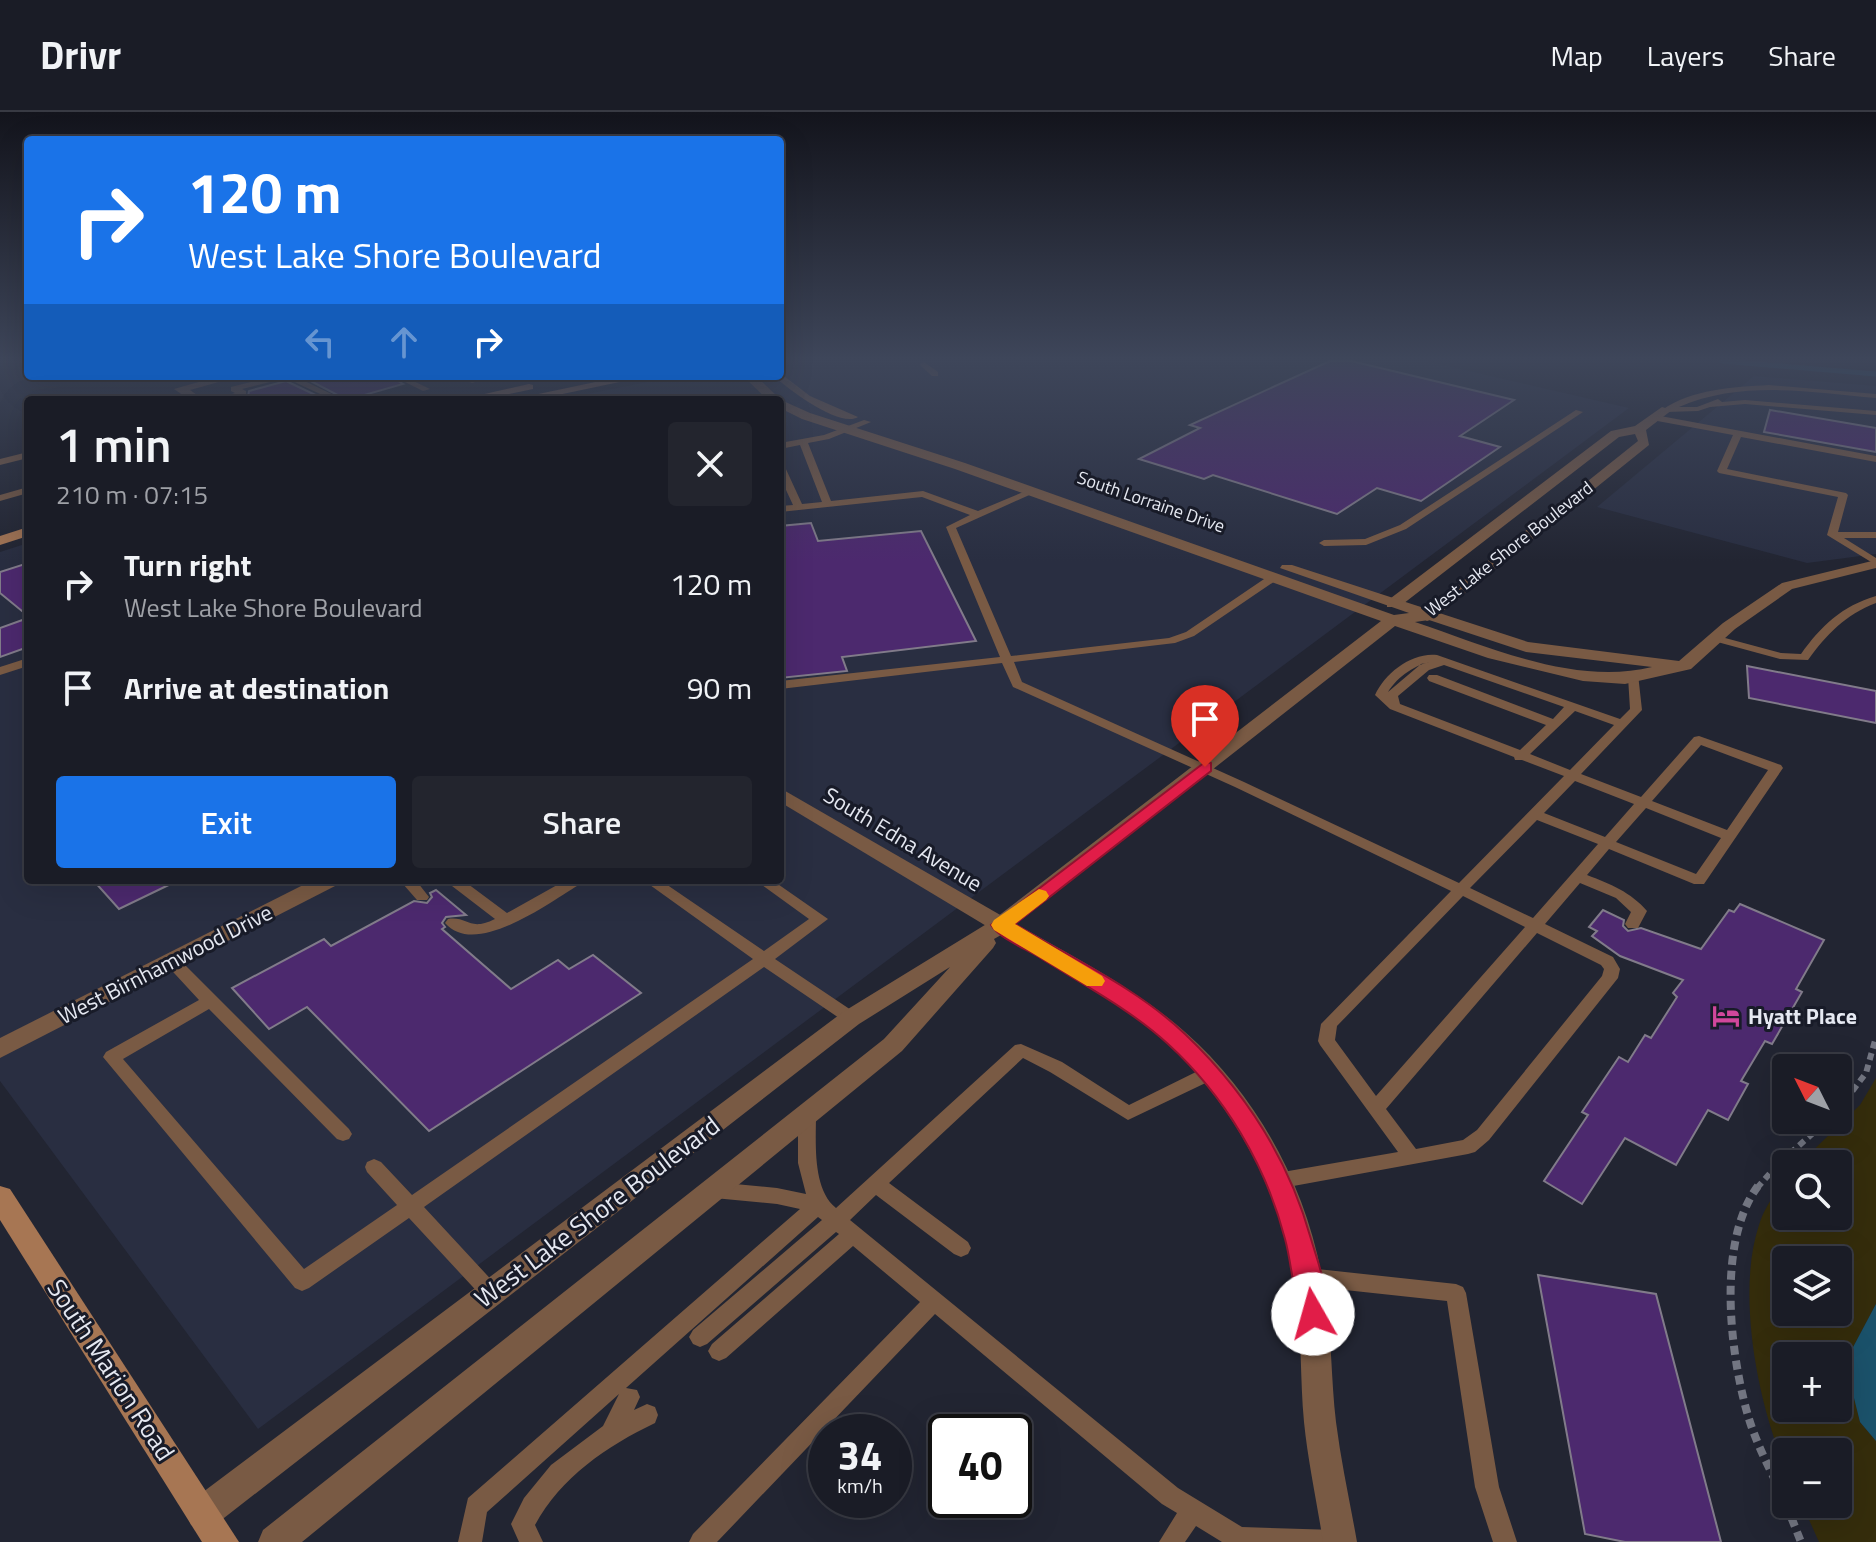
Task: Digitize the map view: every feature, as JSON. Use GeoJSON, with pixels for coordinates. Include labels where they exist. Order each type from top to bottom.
{"type":"FeatureCollection","features":[{"type":"Feature","properties":{"kind":"main road"},"geometry":{"type":"LineString","coordinates":[[2,537],[24,521]]}},
{"type":"Feature","properties":{"kind":"main road"},"geometry":{"type":"LineString","coordinates":[[2,537],[24,534]]}},
{"type":"Feature","properties":{"kind":"main road","name":"South Marion Road"},"geometry":{"type":"LineString","coordinates":[[0,1197],[222,1542]]}},
{"type":"Feature","properties":{"kind":"street","name":"South Lorraine Drive"},"geometry":{"type":"LineString","coordinates":[[846,428],[1274,577],[1393,612]]}},
{"type":"Feature","properties":{"kind":"street","name":"South Lorraine Drive"},"geometry":{"type":"LineString","coordinates":[[883,428],[1393,612]]}},
{"type":"Feature","properties":{"kind":"street","name":"West Lake Shore Boulevard"},"geometry":{"type":"LineString","coordinates":[[203,1513],[851,1018],[1001,925],[1205,767],[1393,612],[1615,434],[1639,429],[1645,442],[1427,616],[1393,612]]}},
{"type":"Feature","properties":{"kind":"street"},"geometry":{"type":"LineString","coordinates":[[1393,612],[1540,666],[1583,676],[1634,677],[1685,665],[1714,638],[1787,586],[1876,563]]}},
{"type":"Feature","properties":{"kind":"street"},"geometry":{"type":"LineString","coordinates":[[1427,616],[1526,647],[1590,657],[1685,665]]}},
{"type":"Feature","properties":{"kind":"street","name":"South Edna Avenue"},"geometry":{"type":"LineString","coordinates":[[784,796],[1116,994],[1176,1038],[1210,1073],[1261,1144],[1289,1204],[1308,1277],[1321,1424],[1338,1542]]}},
{"type":"Feature","properties":{"kind":"street","name":"West Birnhamwood Drive"},"geometry":{"type":"LineString","coordinates":[[0,1049],[322,884]]}},
{"type":"Feature","properties":{"kind":"street","name":"West Lake Shore Boulevard"},"geometry":{"type":"LineString","coordinates":[[275,1542],[893,1045],[1001,925]]}},
{"type":"Feature","properties":{"kind":"lane"},"geometry":{"type":"LineString","coordinates":[[784,445],[852,428]]}},
{"type":"Feature","properties":{"kind":"lane"},"geometry":{"type":"LineString","coordinates":[[1324,543],[1366,542],[1403,527],[1555,428]]}},
{"type":"Feature","properties":{"kind":"lane"},"geometry":{"type":"LineString","coordinates":[[1705,428],[1876,459]]}},
{"type":"Feature","properties":{"kind":"lane"},"geometry":{"type":"LineString","coordinates":[[1738,434],[1722,471],[1843,495],[1832,535]]}},
{"type":"Feature","properties":{"kind":"lane"},"geometry":{"type":"LineString","coordinates":[[803,441],[828,504]]}},
{"type":"Feature","properties":{"kind":"lane"},"geometry":{"type":"LineString","coordinates":[[0,462],[24,456]]}},
{"type":"Feature","properties":{"kind":"lane"},"geometry":{"type":"LineString","coordinates":[[784,475],[799,507]]}},
{"type":"Feature","properties":{"kind":"lane"},"geometry":{"type":"LineString","coordinates":[[0,498],[24,491]]}},
{"type":"Feature","properties":{"kind":"lane"},"geometry":{"type":"LineString","coordinates":[[1031,492],[951,527],[1017,684],[1205,767],[1534,925],[1610,956],[1610,978],[1483,1135],[1468,1147],[1277,1181]]}},
{"type":"Feature","properties":{"kind":"lane"},"geometry":{"type":"LineString","coordinates":[[784,509],[923,494],[979,515]]}},
{"type":"Feature","properties":{"kind":"lane"},"geometry":{"type":"LineString","coordinates":[[1832,535],[1876,535]]}},
{"type":"Feature","properties":{"kind":"lane"},"geometry":{"type":"LineString","coordinates":[[1832,535],[1876,563]]}},
{"type":"Feature","properties":{"kind":"lane"},"geometry":{"type":"LineString","coordinates":[[784,685],[1007,662],[1171,641],[1190,634],[1274,577]]}},
{"type":"Feature","properties":{"kind":"lane"},"geometry":{"type":"LineString","coordinates":[[1714,638],[1780,656],[1804,658],[1827,625],[1852,608],[1876,599]]}},
{"type":"Feature","properties":{"kind":"lane"},"geometry":{"type":"LineString","coordinates":[[1623,724],[1433,657],[1414,661],[1383,688],[1384,701],[1394,706],[1730,836]]}},
{"type":"Feature","properties":{"kind":"lane"},"geometry":{"type":"LineString","coordinates":[[0,671],[24,663]]}},
{"type":"Feature","properties":{"kind":"lane"},"geometry":{"type":"LineString","coordinates":[[1412,1157],[1326,1041],[1329,1024],[1636,710],[1634,677]]}},
{"type":"Feature","properties":{"kind":"lane"},"geometry":{"type":"LineString","coordinates":[[1433,678],[1555,724]]}},
{"type":"Feature","properties":{"kind":"lane"},"geometry":{"type":"LineString","coordinates":[[1520,757],[1573,706]]}},
{"type":"Feature","properties":{"kind":"lane"},"geometry":{"type":"LineString","coordinates":[[1376,1108],[1577,876],[1607,843],[1643,801],[1699,740],[1776,768],[1699,881],[1607,843],[1535,814]]}},
{"type":"Feature","properties":{"kind":"lane"},"geometry":{"type":"LineString","coordinates":[[1577,876],[1632,903],[1639,911],[1633,924]]}},
{"type":"Feature","properties":{"kind":"lane"},"geometry":{"type":"LineString","coordinates":[[410,884],[422,897]]}},
{"type":"Feature","properties":{"kind":"lane"},"geometry":{"type":"LineString","coordinates":[[461,884],[506,920]]}},
{"type":"Feature","properties":{"kind":"lane"},"geometry":{"type":"LineString","coordinates":[[453,923],[464,931],[489,931],[570,884]]}},
{"type":"Feature","properties":{"kind":"lane"},"geometry":{"type":"LineString","coordinates":[[656,884],[851,1018]]}},
{"type":"Feature","properties":{"kind":"lane"},"geometry":{"type":"LineString","coordinates":[[210,1001],[112,1057],[302,1282],[820,919],[768,884]]}},
{"type":"Feature","properties":{"kind":"lane"},"geometry":{"type":"LineString","coordinates":[[171,961],[343,1134]]}},
{"type":"Feature","properties":{"kind":"lane"},"geometry":{"type":"LineString","coordinates":[[719,1351],[844,1227],[876,1184],[1021,1050],[1056,1067],[1128,1113],[1210,1073]]}},
{"type":"Feature","properties":{"kind":"lane"},"geometry":{"type":"LineString","coordinates":[[807,1114],[807,1163],[818,1205]]}},
{"type":"Feature","properties":{"kind":"lane"},"geometry":{"type":"LineString","coordinates":[[374,1167],[491,1293]]}},
{"type":"Feature","properties":{"kind":"lane"},"geometry":{"type":"LineString","coordinates":[[876,1184],[961,1248]]}},
{"type":"Feature","properties":{"kind":"lane"},"geometry":{"type":"LineString","coordinates":[[713,1190],[777,1196],[818,1205],[1170,1496],[1239,1539],[1338,1542]]}},
{"type":"Feature","properties":{"kind":"lane"},"geometry":{"type":"LineString","coordinates":[[470,1542],[476,1506],[818,1205]]}},
{"type":"Feature","properties":{"kind":"lane"},"geometry":{"type":"LineString","coordinates":[[700,1337],[844,1227]]}},
{"type":"Feature","properties":{"kind":"lane"},"geometry":{"type":"LineString","coordinates":[[1308,1277],[1456,1293],[1487,1487],[1505,1542]]}},
{"type":"Feature","properties":{"kind":"lane"},"geometry":{"type":"LineString","coordinates":[[701,1542],[934,1301]]}},
{"type":"Feature","properties":{"kind":"lane"},"geometry":{"type":"LineString","coordinates":[[612,1431],[629,1397]]}},
{"type":"Feature","properties":{"kind":"lane"},"geometry":{"type":"LineString","coordinates":[[531,1542],[523,1524],[532,1505],[555,1479],[612,1431],[647,1415]]}},
{"type":"Feature","properties":{"kind":"lane"},"geometry":{"type":"LineString","coordinates":[[1171,1542],[1193,1510]]}},
{"type":"Feature","properties":{"kind":"path"},"geometry":{"type":"LineString","coordinates":[[1852,1092],[1866,1073],[1876,1037]]}},
{"type":"Feature","properties":{"kind":"path"},"geometry":{"type":"LineString","coordinates":[[1772,1472],[1750,1421],[1735,1358],[1733,1260],[1753,1193],[1812,1134]]}},
{"type":"Feature","properties":{"kind":"path"},"geometry":{"type":"LineString","coordinates":[[1792,1518],[1801,1542]]}},
{"type":"Feature","properties":{"kind":"shaded area"},"geometry":{"type":"Polygon","coordinates":[[[784,428],[1603,428],[258,1429],[0,1081],[0,552],[24,544],[24,884],[784,884],[784,428]]]}},
{"type":"Feature","properties":{"kind":"shaded area"},"geometry":{"type":"Polygon","coordinates":[[[1692,428],[1876,428],[1876,554],[1807,563],[1597,507],[1692,428]]]}},
{"type":"Feature","properties":{"kind":"shaded area"},"geometry":{"type":"Polygon","coordinates":[[[1876,1304],[1876,1441],[1860,1422],[1853,1394],[1852,1349],[1876,1304]]]}},
{"type":"Feature","properties":{"kind":"sand"},"geometry":{"type":"Polygon","coordinates":[[[1876,1078],[1876,1304],[1852,1349],[1852,1342],[1772,1342],[1772,1422],[1852,1422],[1852,1372],[1853,1394],[1860,1422],[1876,1441],[1876,1542],[1819,1542],[1808,1518],[1852,1518],[1852,1438],[1774,1438],[1753,1348],[1750,1315],[1752,1252],[1761,1219],[1772,1198],[1772,1230],[1852,1230],[1852,1150],[1813,1150],[1830,1134],[1852,1134],[1852,1113],[1876,1078]]]}},
{"type":"Feature","properties":{"kind":"building"},"geometry":{"type":"Polygon","coordinates":[[[1200,428],[1472,428],[1460,436],[1500,447],[1421,501],[1377,488],[1337,514],[1213,475],[1204,479],[1139,459],[1200,428]]]}},
{"type":"Feature","properties":{"kind":"building"},"geometry":{"type":"Polygon","coordinates":[[[1765,428],[1876,428],[1876,452],[1764,432],[1765,428]]]}},
{"type":"Feature","properties":{"kind":"building"},"geometry":{"type":"Polygon","coordinates":[[[811,523],[818,541],[921,531],[976,641],[842,657],[847,671],[784,678],[784,526],[811,523]]]}},
{"type":"Feature","properties":{"kind":"building"},"geometry":{"type":"Polygon","coordinates":[[[24,564],[24,613],[0,593],[0,572],[24,564]]]}},
{"type":"Feature","properties":{"kind":"building"},"geometry":{"type":"Polygon","coordinates":[[[24,619],[24,648],[0,657],[0,628],[24,619]]]}},
{"type":"Feature","properties":{"kind":"building"},"geometry":{"type":"Polygon","coordinates":[[[1747,666],[1876,691],[1876,723],[1749,698],[1747,666]]]}},
{"type":"Feature","properties":{"kind":"building"},"geometry":{"type":"Polygon","coordinates":[[[97,884],[171,884],[119,909],[97,884]]]}},
{"type":"Feature","properties":{"kind":"building"},"geometry":{"type":"Polygon","coordinates":[[[436,890],[466,915],[446,917],[442,929],[511,989],[558,960],[569,969],[593,955],[641,993],[429,1131],[307,1007],[269,1029],[232,988],[324,939],[331,946],[414,901],[427,903],[432,897],[430,893],[436,890]]]}},
{"type":"Feature","properties":{"kind":"building","name":"Hyatt Place"},"geometry":{"type":"Polygon","coordinates":[[[1740,904],[1824,940],[1796,989],[1802,992],[1772,1044],[1765,1041],[1741,1081],[1748,1084],[1728,1120],[1708,1110],[1676,1165],[1625,1138],[1582,1204],[1544,1181],[1588,1115],[1582,1112],[1619,1057],[1628,1062],[1645,1035],[1651,1038],[1677,997],[1673,993],[1683,980],[1620,956],[1592,936],[1597,931],[1589,927],[1603,910],[1624,920],[1623,926],[1628,931],[1641,928],[1701,949],[1729,910],[1734,912],[1740,904]]]}},
{"type":"Feature","properties":{"kind":"building"},"geometry":{"type":"Polygon","coordinates":[[[1538,1275],[1656,1294],[1721,1542],[1625,1542],[1585,1534],[1538,1275]]]}},
{"type":"Feature","properties":{"kind":"slow traffic"},"geometry":{"type":"LineString","coordinates":[[1039,896],[1001,925],[1094,981]]}},
{"type":"Feature","properties":{"kind":"place","name":"Hyatt Place"},"geometry":{"type":"Point","coordinates":[1726,1016]}},
{"type":"Feature","properties":{"kind":"route"},"geometry":{"type":"LineString","coordinates":[[1205,767],[1001,925],[1116,994],[1176,1038],[1210,1073],[1241,1112],[1261,1144],[1289,1204],[1300,1238],[1313,1314]]}}]}
